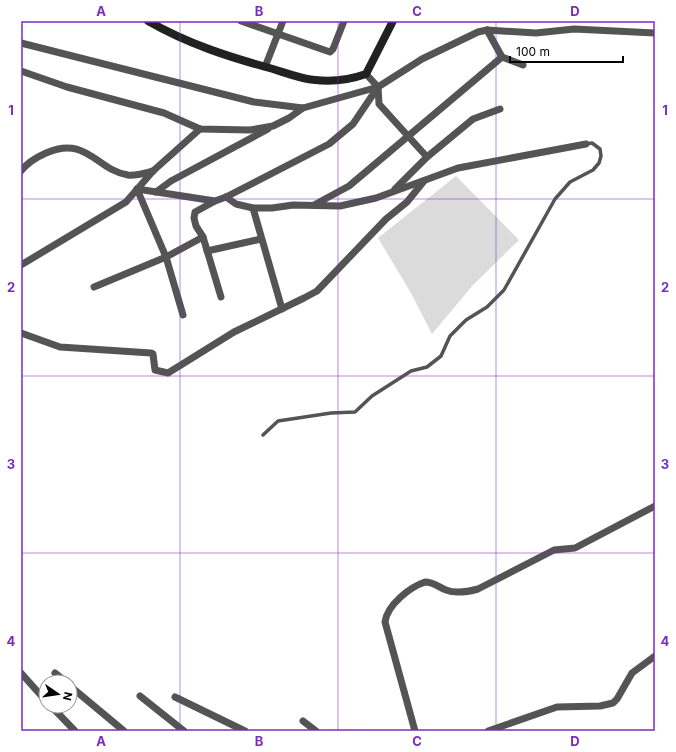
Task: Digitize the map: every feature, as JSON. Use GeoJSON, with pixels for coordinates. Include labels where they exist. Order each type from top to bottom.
{"type":"FeatureCollection","features":[{"type":"Feature","properties":{"kind":"main road"},"geometry":{"type":"LineString","coordinates":[[148,21],[170,34],[205,49],[314,80],[340,80],[366,74],[393,21]]}},
{"type":"Feature","properties":{"kind":"street"},"geometry":{"type":"LineString","coordinates":[[241,21],[330,52],[333,49],[344,21]]}},
{"type":"Feature","properties":{"kind":"street"},"geometry":{"type":"LineString","coordinates":[[265,67],[283,21]]}},
{"type":"Feature","properties":{"kind":"street"},"geometry":{"type":"LineString","coordinates":[[156,192],[172,181],[289,118],[303,108],[378,87],[422,59],[468,36],[487,30],[536,33],[574,29],[655,33]]}},
{"type":"Feature","properties":{"kind":"street"},"geometry":{"type":"LineString","coordinates":[[487,30],[502,57],[523,65]]}},
{"type":"Feature","properties":{"kind":"street"},"geometry":{"type":"LineString","coordinates":[[21,43],[254,102],[303,108]]}},
{"type":"Feature","properties":{"kind":"street"},"geometry":{"type":"LineString","coordinates":[[314,205],[350,186],[408,135],[502,57]]}},
{"type":"Feature","properties":{"kind":"street"},"geometry":{"type":"LineString","coordinates":[[21,71],[68,87],[164,112],[200,129],[250,130],[273,126]]}},
{"type":"Feature","properties":{"kind":"street"},"geometry":{"type":"LineString","coordinates":[[366,74],[378,87],[377,102],[427,157]]}},
{"type":"Feature","properties":{"kind":"street"},"geometry":{"type":"LineString","coordinates":[[221,297],[203,237],[196,226],[194,218],[195,212],[329,144],[353,124],[378,87]]}},
{"type":"Feature","properties":{"kind":"street"},"geometry":{"type":"LineString","coordinates":[[394,190],[427,157],[473,119],[500,109]]}},
{"type":"Feature","properties":{"kind":"street"},"geometry":{"type":"LineString","coordinates":[[21,265],[126,202],[153,171],[200,129]]}},
{"type":"Feature","properties":{"kind":"street"},"geometry":{"type":"LineString","coordinates":[[226,197],[244,207],[253,208],[314,205],[340,206],[376,198],[394,190],[424,181],[458,168],[586,144]]}},
{"type":"Feature","properties":{"kind":"street"},"geometry":{"type":"LineString","coordinates":[[22,169],[40,156],[54,150],[69,148],[79,149],[90,154],[116,171],[127,175],[134,176],[153,171]]}},
{"type":"Feature","properties":{"kind":"street"},"geometry":{"type":"LineString","coordinates":[[21,333],[60,347],[151,353],[153,354],[155,370],[168,373],[234,332],[317,291],[386,219],[407,202],[424,181]]}},
{"type":"Feature","properties":{"kind":"street"},"geometry":{"type":"LineString","coordinates":[[137,189],[215,201]]}},
{"type":"Feature","properties":{"kind":"street"},"geometry":{"type":"LineString","coordinates":[[137,189],[166,257],[183,314]]}},
{"type":"Feature","properties":{"kind":"street"},"geometry":{"type":"LineString","coordinates":[[253,208],[282,309]]}},
{"type":"Feature","properties":{"kind":"street"},"geometry":{"type":"LineString","coordinates":[[94,287],[166,257],[203,237]]}},
{"type":"Feature","properties":{"kind":"street"},"geometry":{"type":"LineString","coordinates":[[207,251],[261,239]]}},
{"type":"Feature","properties":{"kind":"street"},"geometry":{"type":"LineString","coordinates":[[415,731],[385,622],[386,617],[397,601],[425,582],[433,582],[452,592],[467,592],[478,589],[554,550],[574,548],[655,506]]}},
{"type":"Feature","properties":{"kind":"street"},"geometry":{"type":"LineString","coordinates":[[488,731],[557,707],[600,706],[613,703],[632,673],[655,656]]}},
{"type":"Feature","properties":{"kind":"street"},"geometry":{"type":"LineString","coordinates":[[21,673],[38,692]]}},
{"type":"Feature","properties":{"kind":"street"},"geometry":{"type":"LineString","coordinates":[[78,693],[120,730]]}},
{"type":"Feature","properties":{"kind":"street"},"geometry":{"type":"LineString","coordinates":[[140,696],[184,731]]}},
{"type":"Feature","properties":{"kind":"street"},"geometry":{"type":"LineString","coordinates":[[175,697],[244,731]]}},
{"type":"Feature","properties":{"kind":"street"},"geometry":{"type":"LineString","coordinates":[[59,714],[75,731]]}},
{"type":"Feature","properties":{"kind":"street"},"geometry":{"type":"LineString","coordinates":[[303,721],[316,731]]}},
{"type":"Feature","properties":{"kind":"lane"},"geometry":{"type":"LineString","coordinates":[[263,435],[278,421],[331,413],[354,412],[372,396],[411,370],[427,367],[441,356],[450,336],[466,320],[487,307],[504,290],[555,199],[570,182],[593,170],[599,163],[601,156],[600,149],[592,143],[586,144]]}},
{"type":"Feature","properties":{"kind":"shaded area"},"geometry":{"type":"Polygon","coordinates":[[[456,176],[519,240],[473,285],[432,334],[411,293],[378,238],[456,176]]]}}]}
